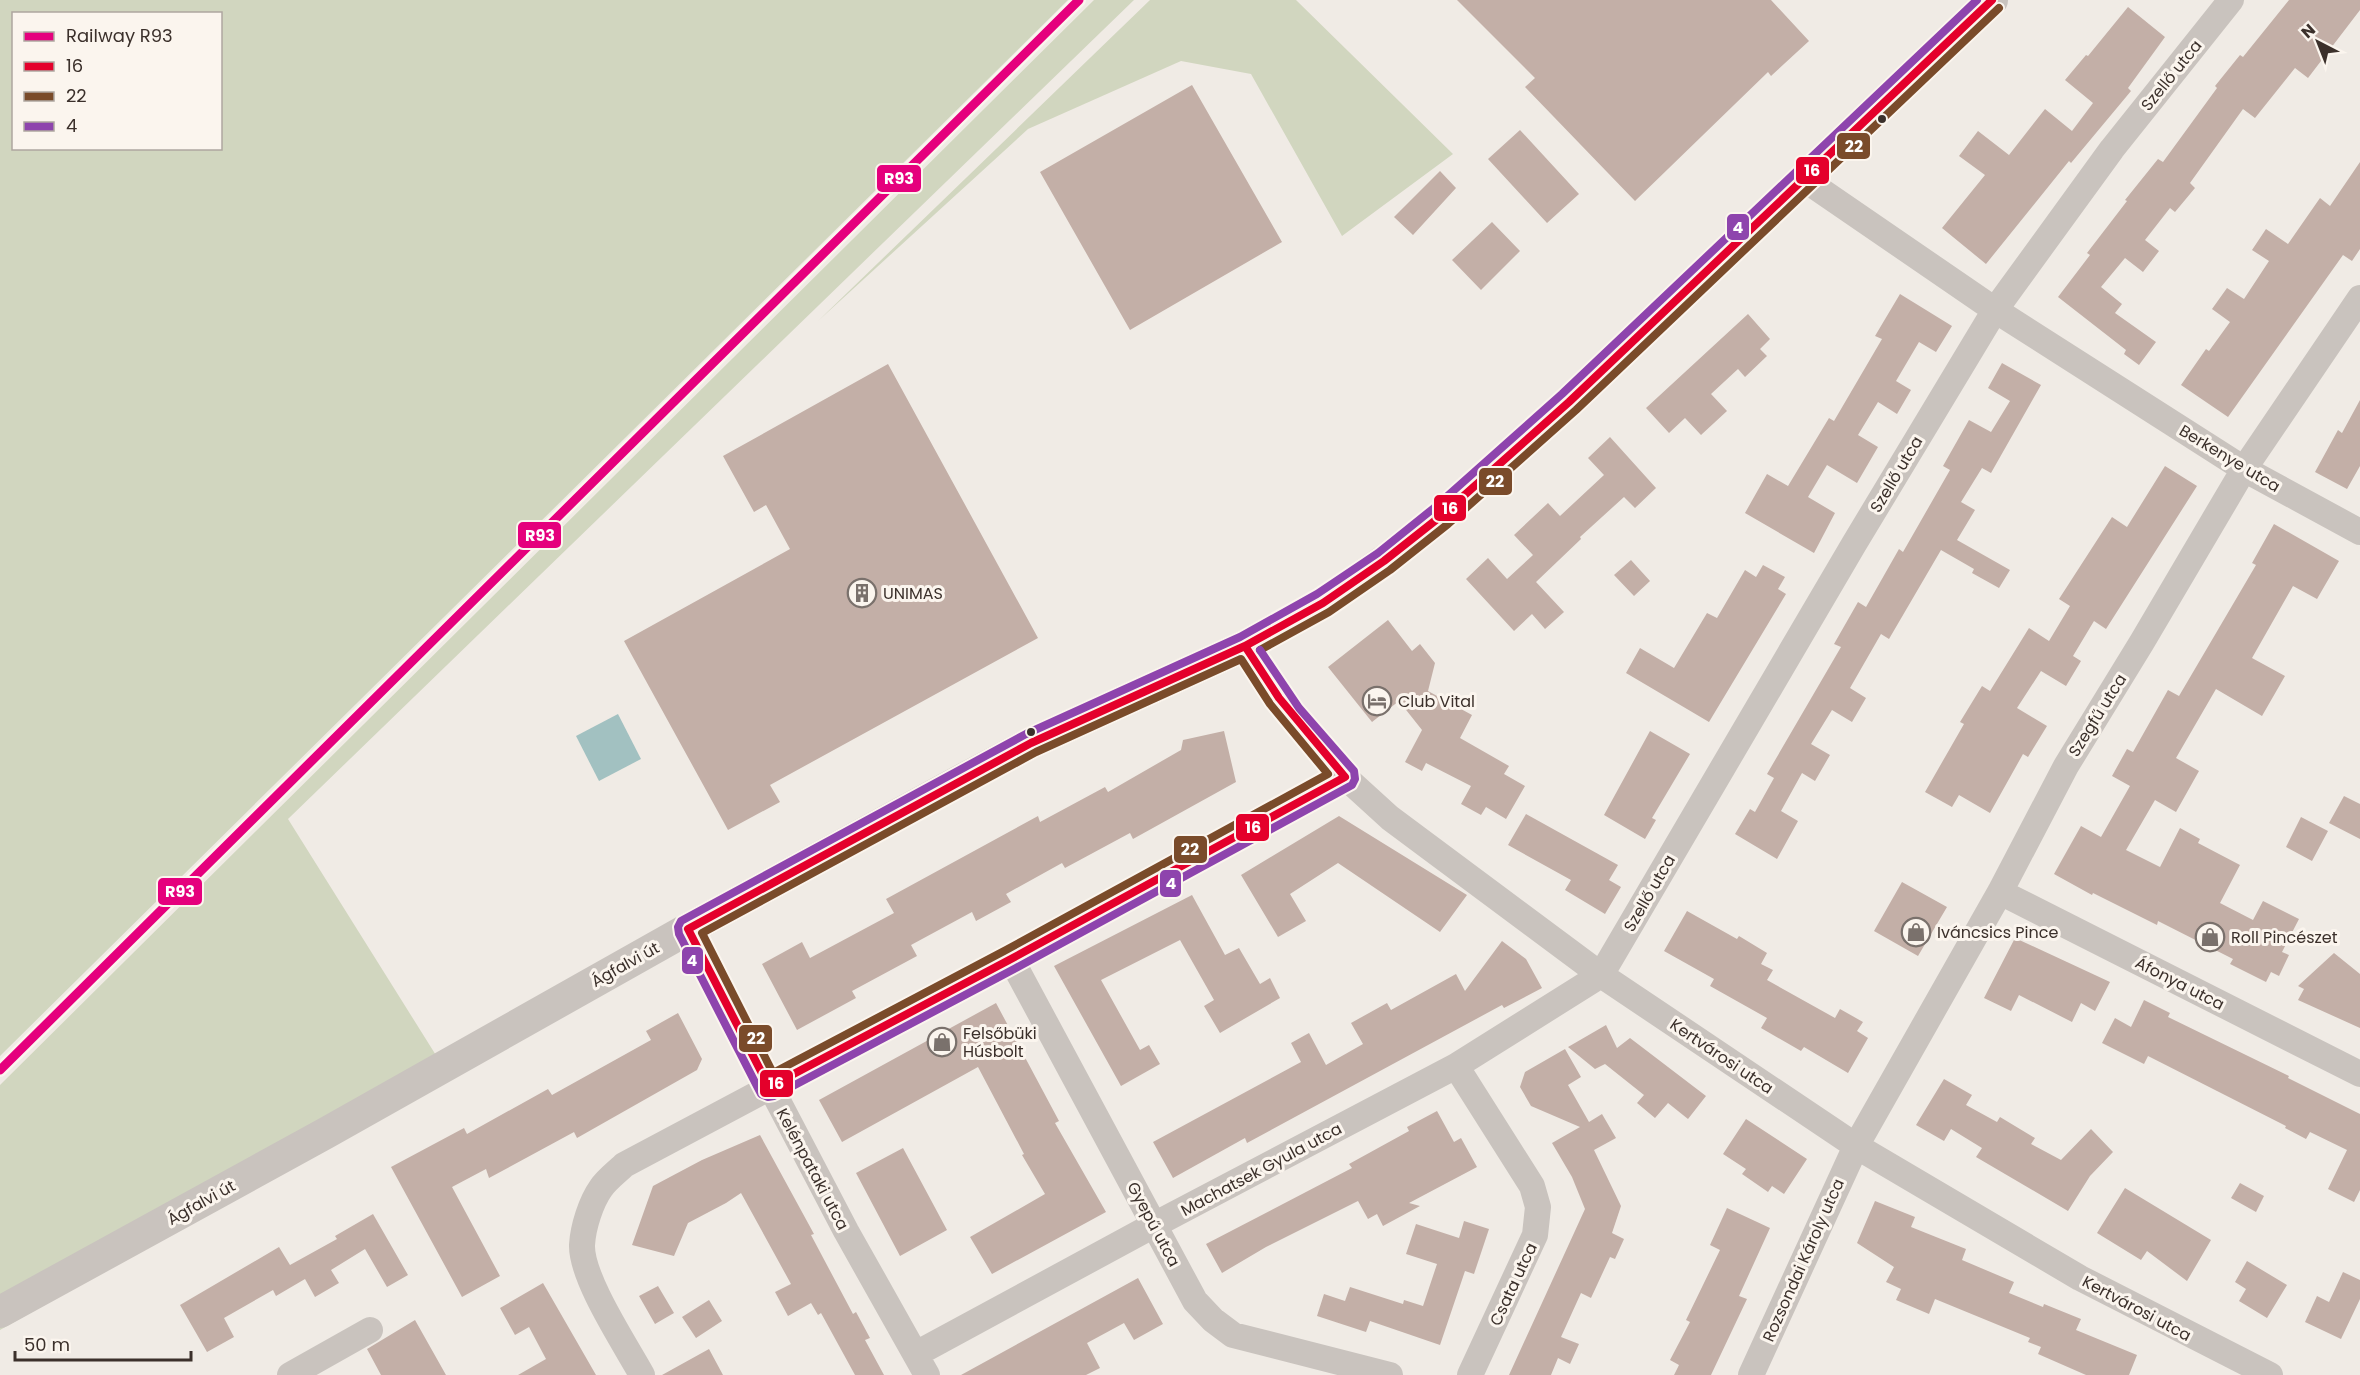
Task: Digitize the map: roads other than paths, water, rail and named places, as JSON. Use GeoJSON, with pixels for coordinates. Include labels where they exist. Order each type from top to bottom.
{"type":"FeatureCollection","features":[{"type":"Feature","properties":{"kind":"street","name":"Ágfalvi út"},"geometry":{"type":"LineString","coordinates":[[0,1312],[326,1134],[688,929],[1031,743],[1245,646],[1323,603],[1384,561],[1441,516],[1569,402],[1992,0]]}},
{"type":"Feature","properties":{"kind":"street","name":"Szellő utca"},"geometry":{"type":"LineString","coordinates":[[1601,975],[1860,534],[1995,310],[2112,149],[2231,0]]}},
{"type":"Feature","properties":{"kind":"street","name":"Berkenye utca"},"geometry":{"type":"LineString","coordinates":[[1804,179],[1995,310],[2244,469],[2360,532]]}},
{"type":"Feature","properties":{"kind":"street","name":"Szegfű utca"},"geometry":{"type":"LineString","coordinates":[[1856,1146],[2000,892],[2066,766],[2244,469],[2360,298]]}},
{"type":"Feature","properties":{"kind":"street","name":"Kertvárosi utca"},"geometry":{"type":"LineString","coordinates":[[1245,646],[1287,712],[1345,777],[1390,818],[1601,975],[1856,1146],[2080,1278],[2270,1375]]}},
{"type":"Feature","properties":{"kind":"street"},"geometry":{"type":"LineString","coordinates":[[642,1375],[587,1270],[582,1246],[589,1215],[601,1188],[624,1165],[1011,959],[1345,777]]}},
{"type":"Feature","properties":{"kind":"street","name":"Áfonya utca"},"geometry":{"type":"LineString","coordinates":[[2000,892],[2360,1074]]}},
{"type":"Feature","properties":{"kind":"street","name":"Kelénpataki utca"},"geometry":{"type":"LineString","coordinates":[[688,929],[769,1087],[921,1365]]}},
{"type":"Feature","properties":{"kind":"street","name":"Gyepű utca"},"geometry":{"type":"LineString","coordinates":[[1011,959],[1195,1301],[1233,1335],[1390,1375]]}},
{"type":"Feature","properties":{"kind":"street","name":"Machatsek Gyula utca"},"geometry":{"type":"LineString","coordinates":[[921,1365],[1154,1225],[1456,1066],[1601,975]]}},
{"type":"Feature","properties":{"kind":"street","name":"Csata utca"},"geometry":{"type":"LineString","coordinates":[[1456,1066],[1532,1186],[1538,1207],[1535,1235],[1470,1375]]}},
{"type":"Feature","properties":{"kind":"street","name":"Rozsondai Károly utca"},"geometry":{"type":"LineString","coordinates":[[1751,1375],[1856,1146]]}},
{"type":"Feature","properties":{"kind":"street"},"geometry":{"type":"LineString","coordinates":[[290,1375],[332,1365],[370,1330]]}},
{"type":"Feature","properties":{"kind":"water"},"geometry":{"type":"Polygon","coordinates":[[[618,714],[641,759],[599,781],[576,736],[618,714]]]}},
{"type":"Feature","properties":{"kind":"rail line","name":"R93"},"geometry":{"type":"LineString","coordinates":[[0,1070],[1079,0]]}},
{"type":"Feature","properties":{"kind":"place","name":"UNIMAS"},"geometry":{"type":"Point","coordinates":[862,593]}},
{"type":"Feature","properties":{"kind":"place","name":"Club Vital"},"geometry":{"type":"Point","coordinates":[1377,701]}},
{"type":"Feature","properties":{"kind":"place","name":"Iváncsics Pince"},"geometry":{"type":"Point","coordinates":[1916,932]}},
{"type":"Feature","properties":{"kind":"place","name":"Roll Pincészet"},"geometry":{"type":"Point","coordinates":[2210,937]}},
{"type":"Feature","properties":{"kind":"place","name":"Felsőbüki Húsbolt"},"geometry":{"type":"Point","coordinates":[942,1042]}}]}
